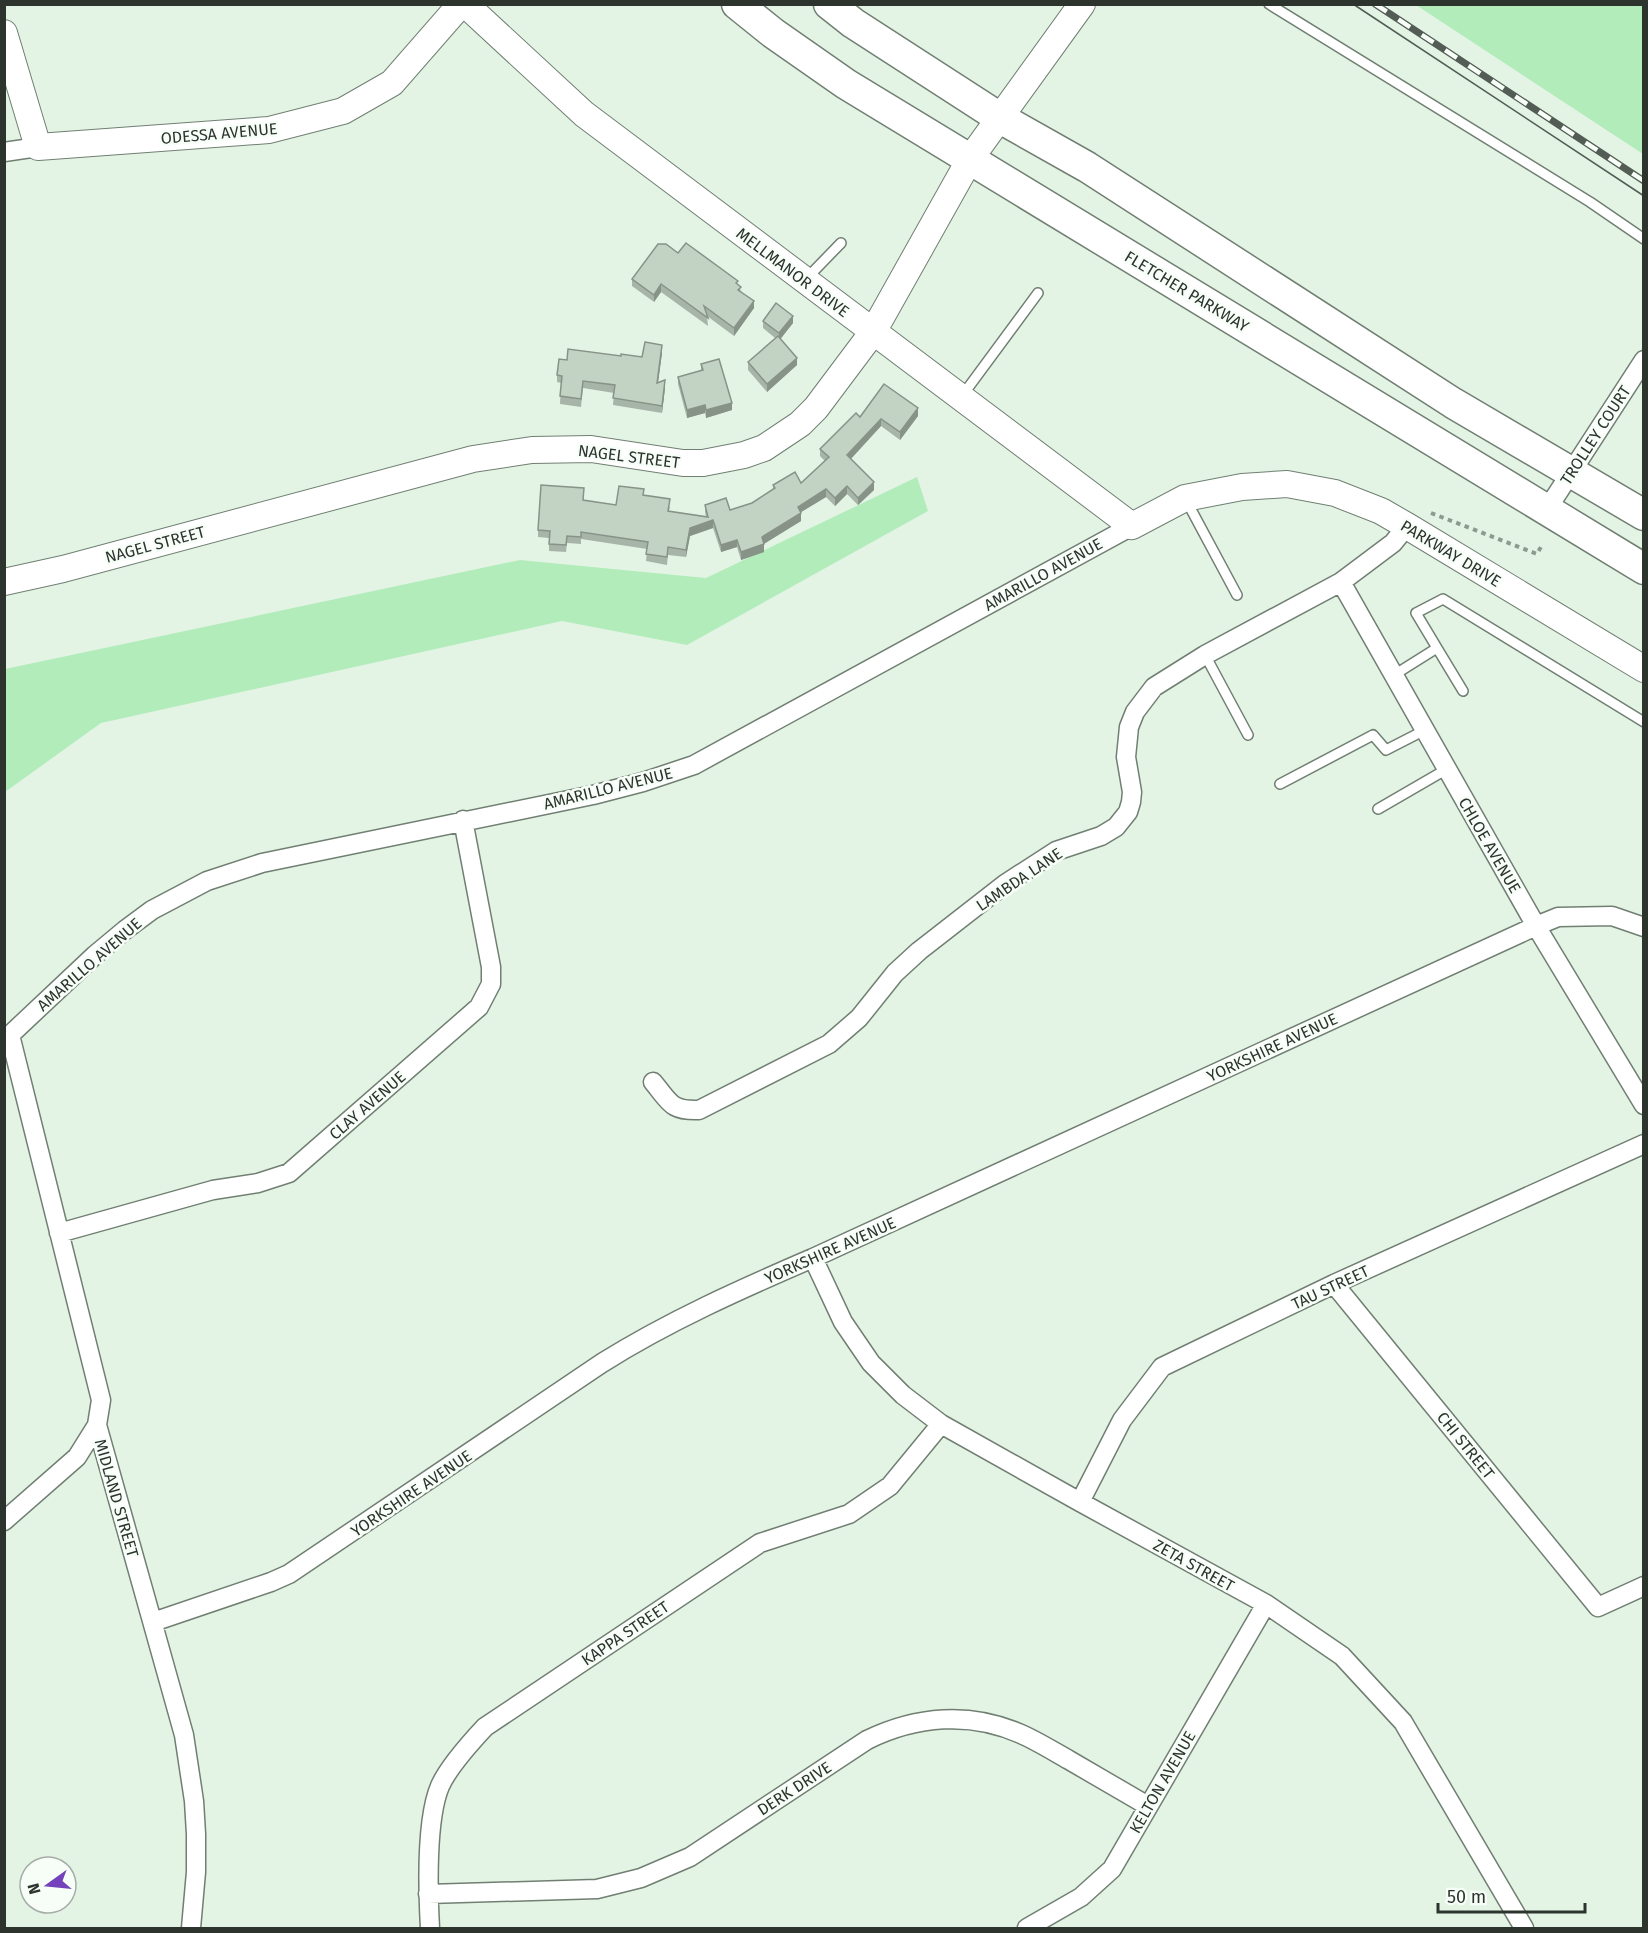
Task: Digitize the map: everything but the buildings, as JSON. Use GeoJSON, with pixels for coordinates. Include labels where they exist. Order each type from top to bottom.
{"type":"FeatureCollection","features":[{"type":"Feature","properties":{"kind":"main road","name":"FLETCHER PARKWAY"},"geometry":{"type":"LineString","coordinates":[[737,4],[773,33],[846,84],[1644,569]]}},
{"type":"Feature","properties":{"kind":"main road"},"geometry":{"type":"LineString","coordinates":[[830,4],[853,22],[1000,118],[1087,167],[1453,403],[1644,515]]}},
{"type":"Feature","properties":{"kind":"street","name":"ODESSA AVENUE"},"geometry":{"type":"LineString","coordinates":[[4,153],[38,147],[269,130],[343,111],[392,83],[463,4]]}},
{"type":"Feature","properties":{"kind":"street","name":"MELLMANOR DRIVE"},"geometry":{"type":"LineString","coordinates":[[463,4],[584,114],[1132,526]]}},
{"type":"Feature","properties":{"kind":"street","name":"NAGEL STREET"},"geometry":{"type":"LineString","coordinates":[[4,582],[63,569],[473,459],[561,449],[591,449],[683,463],[703,463],[744,456],[764,448],[800,424],[816,408],[873,332],[970,159],[1083,4]]}},
{"type":"Feature","properties":{"kind":"street"},"geometry":{"type":"LineString","coordinates":[[4,33],[38,147]]}},
{"type":"Feature","properties":{"kind":"street","name":"TROLLEY COURT"},"geometry":{"type":"LineString","coordinates":[[1546,511],[1644,360]]}},
{"type":"Feature","properties":{"kind":"street","name":"PARKWAY DRIVE"},"geometry":{"type":"LineString","coordinates":[[1242,487],[1287,484],[1335,493],[1381,511],[1644,669]]}},
{"type":"Feature","properties":{"kind":"street","name":"AMARILLO AVENUE"},"geometry":{"type":"LineString","coordinates":[[7,1036],[125,930],[152,910],[213,879],[262,863],[603,792],[694,765],[1185,498],[1242,487]]}},
{"type":"Feature","properties":{"kind":"street","name":"LAMBDA LANE"},"geometry":{"type":"LineString","coordinates":[[652,1082],[673,1106],[682,1110],[699,1110],[829,1044],[859,1018],[895,973],[919,951],[1005,884],[1056,851],[1101,836],[1116,827],[1128,812],[1131,802],[1132,792],[1127,772],[1126,749],[1129,727],[1135,712],[1154,687],[1205,655],[1341,582],[1393,543],[1407,526]]}},
{"type":"Feature","properties":{"kind":"street","name":"CHLOE AVENUE"},"geometry":{"type":"LineString","coordinates":[[1341,582],[1536,926],[1644,1105]]}},
{"type":"Feature","properties":{"kind":"street","name":"CLAY AVENUE"},"geometry":{"type":"LineString","coordinates":[[59,1233],[213,1190],[258,1183],[289,1173],[479,1007],[491,984],[492,967],[463,820]]}},
{"type":"Feature","properties":{"kind":"street","name":"YORKSHIRE AVENUE"},"geometry":{"type":"LineString","coordinates":[[153,1622],[289,1574],[642,1338],[742,1288],[813,1258],[1558,917],[1612,916],[1644,927]]}},
{"type":"Feature","properties":{"kind":"street","name":"MIDLAND STREET"},"geometry":{"type":"LineString","coordinates":[[7,1036],[101,1400],[97,1425],[184,1736],[194,1801],[196,1872],[191,1929]]}},
{"type":"Feature","properties":{"kind":"street","name":"TAU STREET"},"geometry":{"type":"LineString","coordinates":[[1080,1502],[1122,1420],[1162,1367],[1334,1284],[1644,1144]]}},
{"type":"Feature","properties":{"kind":"street","name":"ZETA STREET"},"geometry":{"type":"LineString","coordinates":[[813,1258],[843,1322],[871,1363],[903,1395],[942,1424],[1266,1604],[1342,1656],[1403,1722],[1524,1929]]}},
{"type":"Feature","properties":{"kind":"street","name":"CHI STREET"},"geometry":{"type":"LineString","coordinates":[[1334,1284],[1598,1607],[1644,1586]]}},
{"type":"Feature","properties":{"kind":"street","name":"KAPPA STREET"},"geometry":{"type":"LineString","coordinates":[[430,1929],[428,1894],[433,1819],[440,1786],[485,1727],[760,1543],[849,1514],[890,1486],[942,1424]]}},
{"type":"Feature","properties":{"kind":"street"},"geometry":{"type":"LineString","coordinates":[[4,1521],[77,1457],[97,1425]]}},
{"type":"Feature","properties":{"kind":"street","name":"KELTON AVENUE"},"geometry":{"type":"LineString","coordinates":[[1027,1929],[1081,1897],[1112,1869],[1266,1604]]}},
{"type":"Feature","properties":{"kind":"street","name":"DERK DRIVE"},"geometry":{"type":"LineString","coordinates":[[428,1894],[597,1889],[641,1878],[690,1857],[867,1740],[897,1727],[926,1720],[966,1719],[1003,1727],[1038,1743],[1148,1806]]}},
{"type":"Feature","properties":{"kind":"lane"},"geometry":{"type":"LineString","coordinates":[[1269,4],[1581,196],[1644,239]]}},
{"type":"Feature","properties":{"kind":"lane"},"geometry":{"type":"LineString","coordinates":[[805,280],[841,243]]}},
{"type":"Feature","properties":{"kind":"lane"},"geometry":{"type":"LineString","coordinates":[[961,398],[1038,293]]}},
{"type":"Feature","properties":{"kind":"lane"},"geometry":{"type":"LineString","coordinates":[[1185,498],[1237,595]]}},
{"type":"Feature","properties":{"kind":"lane"},"geometry":{"type":"LineString","coordinates":[[1463,691],[1416,613],[1443,599],[1644,722]]}},
{"type":"Feature","properties":{"kind":"lane"},"geometry":{"type":"LineString","coordinates":[[1394,675],[1437,648]]}},
{"type":"Feature","properties":{"kind":"lane"},"geometry":{"type":"LineString","coordinates":[[1205,655],[1248,735]]}},
{"type":"Feature","properties":{"kind":"lane"},"geometry":{"type":"LineString","coordinates":[[1280,784],[1373,735],[1386,750],[1425,730]]}},
{"type":"Feature","properties":{"kind":"lane"},"geometry":{"type":"LineString","coordinates":[[1378,809],[1447,769]]}},
{"type":"Feature","properties":{"kind":"path"},"geometry":{"type":"LineString","coordinates":[[1428,511],[1537,554],[1542,545]]}},
{"type":"Feature","properties":{"kind":"green space"},"geometry":{"type":"Polygon","coordinates":[[[1416,5],[1644,6],[1643,154],[1416,5]]]}},
{"type":"Feature","properties":{"kind":"green space"},"geometry":{"type":"Polygon","coordinates":[[[917,477],[928,511],[687,645],[562,621],[101,723],[5,792],[5,669],[520,560],[706,578],[917,477]]]}},
{"type":"Feature","properties":{"kind":"tram line"},"geometry":{"type":"LineString","coordinates":[[1353,4],[1644,196]]}},
{"type":"Feature","properties":{"kind":"railway"},"geometry":{"type":"LineString","coordinates":[[1375,4],[1644,181]]}}]}
